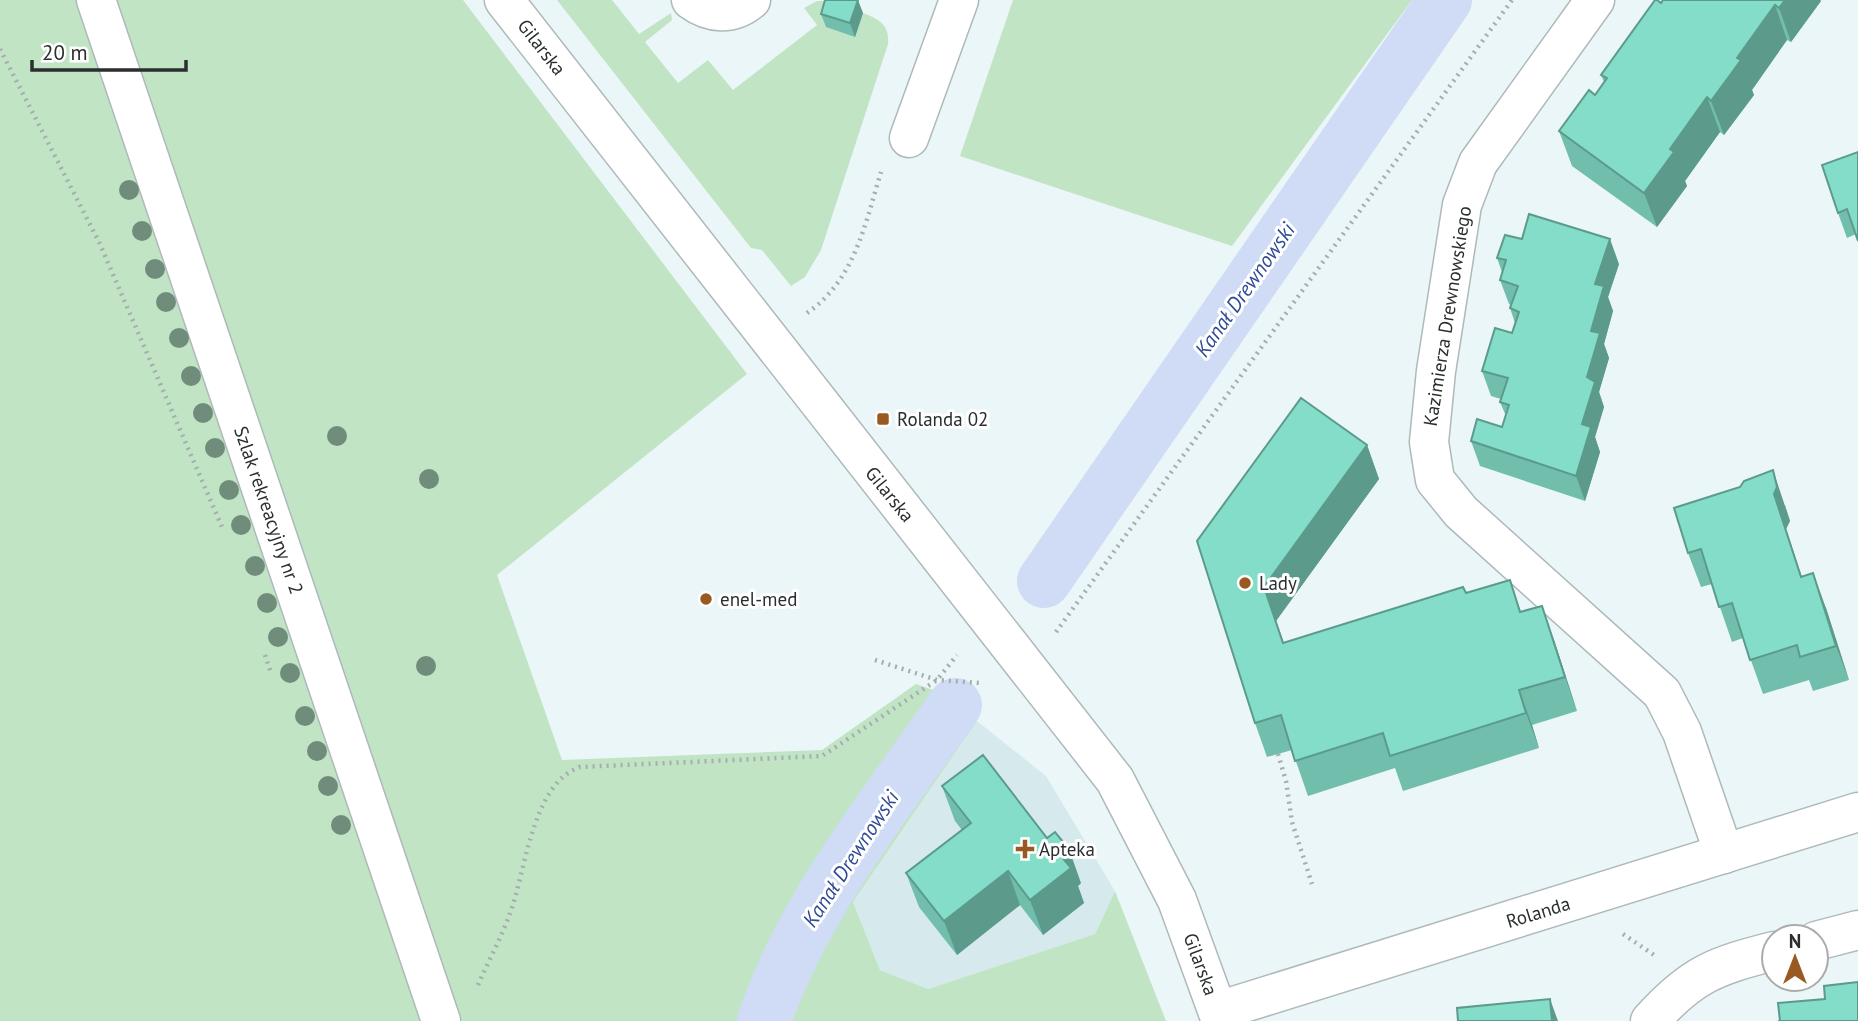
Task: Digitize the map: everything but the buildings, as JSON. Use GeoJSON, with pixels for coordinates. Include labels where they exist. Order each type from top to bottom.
{"type":"FeatureCollection","features":[{"type":"Feature","properties":{"kind":"street","name":"Szlak rekreacyjny nr 2"},"geometry":{"type":"LineString","coordinates":[[96,0],[441,1021]]}},
{"type":"Feature","properties":{"kind":"street","name":"Gilarska"},"geometry":{"type":"LineString","coordinates":[[504,0],[1115,780],[1177,900],[1220,1016]]}},
{"type":"Feature","properties":{"kind":"street"},"geometry":{"type":"LineString","coordinates":[[691,0],[704,8],[722,12],[739,9],[751,0]]}},
{"type":"Feature","properties":{"kind":"street","name":"Kazimierza Drewnowskiego"},"geometry":{"type":"LineString","coordinates":[[1595,0],[1478,163],[1462,205],[1436,371],[1429,442],[1435,480],[1461,512],[1662,693],[1682,733],[1724,854]]}},
{"type":"Feature","properties":{"kind":"street"},"geometry":{"type":"LineString","coordinates":[[914,125],[954,1]]}},
{"type":"Feature","properties":{"kind":"street","name":"Rolanda"},"geometry":{"type":"LineString","coordinates":[[1220,1016],[1858,812]]}},
{"type":"Feature","properties":{"kind":"street"},"geometry":{"type":"LineString","coordinates":[[1830,937],[1858,930]]}},
{"type":"Feature","properties":{"kind":"street"},"geometry":{"type":"LineString","coordinates":[[1650,1021],[1674,994],[1717,965],[1760,954]]}},
{"type":"Feature","properties":{"kind":"path"},"geometry":{"type":"LineString","coordinates":[[1049,641],[1513,0]]}},
{"type":"Feature","properties":{"kind":"path"},"geometry":{"type":"LineString","coordinates":[[0,49],[99,242],[223,531]]}},
{"type":"Feature","properties":{"kind":"path"},"geometry":{"type":"LineString","coordinates":[[769,337],[822,303],[839,282],[853,259],[892,137],[914,125]]}},
{"type":"Feature","properties":{"kind":"path"},"geometry":{"type":"LineString","coordinates":[[472,998],[510,915],[529,843],[550,792],[568,771],[580,767],[822,757],[937,680],[964,646]]}},
{"type":"Feature","properties":{"kind":"path"},"geometry":{"type":"LineString","coordinates":[[264,652],[272,678]]}},
{"type":"Feature","properties":{"kind":"path"},"geometry":{"type":"LineString","coordinates":[[875,660],[937,680],[983,684]]}},
{"type":"Feature","properties":{"kind":"path"},"geometry":{"type":"LineString","coordinates":[[1278,754],[1286,781],[1292,822],[1312,884]]}},
{"type":"Feature","properties":{"kind":"path"},"geometry":{"type":"LineString","coordinates":[[1614,928],[1658,958]]}},
{"type":"Feature","properties":{"kind":"shaded area"},"geometry":{"type":"Polygon","coordinates":[[[977,721],[1046,776],[1115,891],[1095,934],[928,989],[880,970],[853,902],[977,721]]]}},
{"type":"Feature","properties":{"kind":"green space"},"geometry":{"type":"Polygon","coordinates":[[[0,0],[84,0],[428,1021],[0,1021],[0,0]]]}},
{"type":"Feature","properties":{"kind":"green space"},"geometry":{"type":"Polygon","coordinates":[[[109,0],[463,0],[747,374],[497,575],[562,760],[822,750],[916,684],[953,697],[977,721],[853,902],[880,970],[928,989],[1095,934],[1115,891],[1166,1021],[454,1021],[109,0]]]}},
{"type":"Feature","properties":{"kind":"green space"},"geometry":{"type":"Polygon","coordinates":[[[557,0],[612,0],[639,34],[671,13],[672,20],[645,42],[678,83],[708,60],[733,90],[817,25],[804,8],[817,1],[826,1],[854,36],[863,13],[885,27],[888,44],[821,250],[805,277],[791,286],[762,250],[751,248],[557,0]]]}},
{"type":"Feature","properties":{"kind":"green space"},"geometry":{"type":"Polygon","coordinates":[[[1013,0],[1412,0],[1232,246],[960,156],[1013,0]]]}},
{"type":"Feature","properties":{"kind":"waterway","name":"Kanał Drewnowski"},"geometry":{"type":"LineString","coordinates":[[1044,581],[1445,0]]}},
{"type":"Feature","properties":{"kind":"waterway","name":"Kanał Drewnowski"},"geometry":{"type":"LineString","coordinates":[[764,1021],[801,936],[824,896],[874,819],[955,705]]}},
{"type":"Feature","properties":{"kind":"place","name":"Rolanda 02"},"geometry":{"type":"Point","coordinates":[883,419]}},
{"type":"Feature","properties":{"kind":"place","name":"Lady"},"geometry":{"type":"Point","coordinates":[1245,583]}},
{"type":"Feature","properties":{"kind":"place","name":"enel-med"},"geometry":{"type":"Point","coordinates":[706,599]}},
{"type":"Feature","properties":{"kind":"place","name":"Apteka"},"geometry":{"type":"Point","coordinates":[1025,849]}}]}
